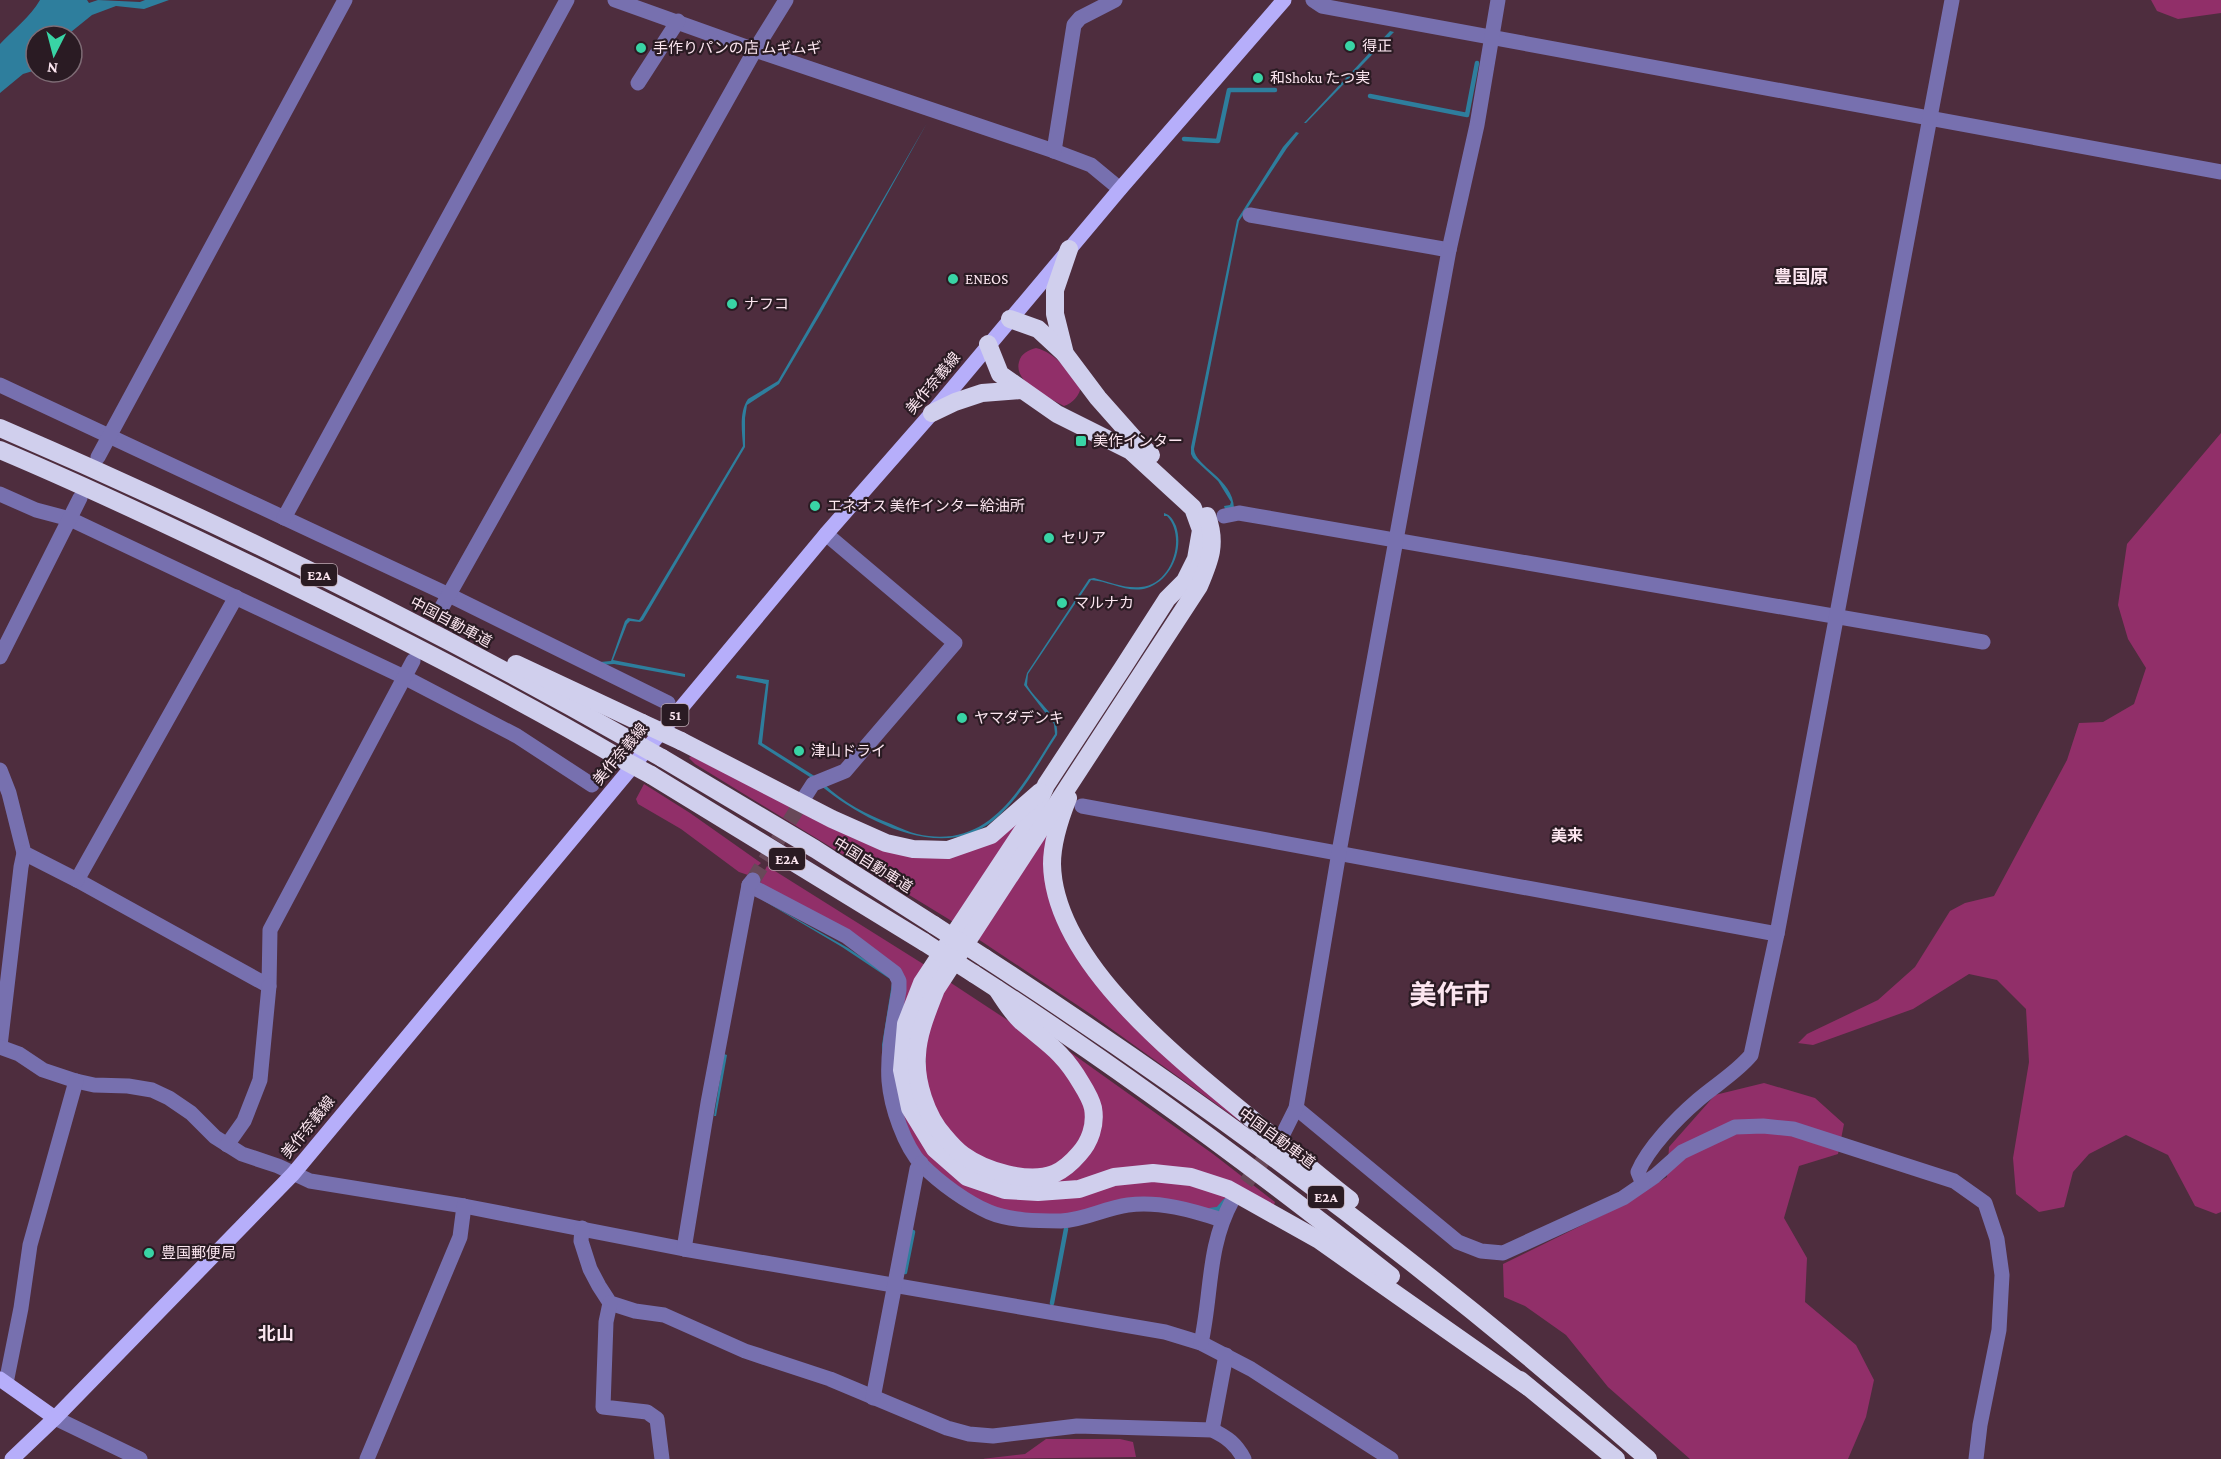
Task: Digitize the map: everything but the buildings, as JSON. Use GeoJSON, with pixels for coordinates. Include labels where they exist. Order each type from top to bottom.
{"type":"FeatureCollection","features":[{"type":"Feature","properties":{"kind":"highway"},"geometry":{"type":"LineString","coordinates":[[1065,354],[1055,314],[1055,290],[1069,249]]}},
{"type":"Feature","properties":{"kind":"highway"},"geometry":{"type":"LineString","coordinates":[[997,989],[1020,1020],[1046,1040],[1069,1063],[1087,1093],[1093,1109],[1093,1126],[1088,1144],[1056,1173],[1035,1178],[1008,1174],[963,1155],[942,1134],[932,1117],[918,1078],[917,1055],[920,1033],[936,990],[1199,586],[1211,557],[1212,531],[1204,504],[1137,442],[1098,398],[1065,354],[1038,329],[1010,319]]}},
{"type":"Feature","properties":{"kind":"highway"},"geometry":{"type":"LineString","coordinates":[[988,344],[1000,374],[1057,414],[1131,451],[1193,507],[1201,530],[1196,559],[1185,581],[1167,599],[1047,785],[1033,815],[922,983],[906,1024],[902,1070],[910,1108],[935,1149],[967,1177],[1005,1190],[1038,1192],[1079,1189],[1114,1177],[1153,1173],[1191,1177],[1228,1189],[1319,1240],[1528,1387]]}},
{"type":"Feature","properties":{"kind":"highway"},"geometry":{"type":"LineString","coordinates":[[933,413],[955,402],[982,393],[1021,390]]}},
{"type":"Feature","properties":{"kind":"highway","name":"中国自動車道"},"geometry":{"type":"LineString","coordinates":[[0,428],[209,521],[461,647],[662,758],[815,849],[1081,1021],[1250,1140],[1425,1274],[1568,1390],[1648,1459]]}},
{"type":"Feature","properties":{"kind":"highway","name":"E2A"},"geometry":{"type":"LineString","coordinates":[[0,450],[206,543],[451,664],[651,775],[924,942],[1050,1024],[1221,1144],[1329,1227],[1616,1459]]}},
{"type":"Feature","properties":{"kind":"highway"},"geometry":{"type":"LineString","coordinates":[[350,590],[681,741],[843,824],[886,843],[913,849],[948,850],[991,835],[1047,785]]}},
{"type":"Feature","properties":{"kind":"highway"},"geometry":{"type":"LineString","coordinates":[[1080,769],[1059,827],[1052,864],[1064,917],[1085,954],[1114,994],[1153,1034],[1300,1160],[1408,1245],[1425,1274]]}},
{"type":"Feature","properties":{"kind":"main road","name":"美作奈義線"},"geometry":{"type":"LineString","coordinates":[[12,1459],[55,1418],[293,1174],[826,534],[933,413],[988,344],[1284,0]]}},
{"type":"Feature","properties":{"kind":"main road"},"geometry":{"type":"LineString","coordinates":[[3,1381],[55,1418]]}},
{"type":"Feature","properties":{"kind":"street"},"geometry":{"type":"LineString","coordinates":[[98,457],[345,0]]}},
{"type":"Feature","properties":{"kind":"street"},"geometry":{"type":"LineString","coordinates":[[284,518],[567,0]]}},
{"type":"Feature","properties":{"kind":"street"},"geometry":{"type":"LineString","coordinates":[[615,0],[1054,151],[1090,165],[1120,189]]}},
{"type":"Feature","properties":{"kind":"street"},"geometry":{"type":"LineString","coordinates":[[438,614],[755,50],[786,0]]}},
{"type":"Feature","properties":{"kind":"street"},"geometry":{"type":"LineString","coordinates":[[1054,151],[1074,25],[1080,18],[1115,0]]}},
{"type":"Feature","properties":{"kind":"street"},"geometry":{"type":"LineString","coordinates":[[1313,0],[1322,6],[2221,172]]}},
{"type":"Feature","properties":{"kind":"street"},"geometry":{"type":"LineString","coordinates":[[1284,1132],[1296,1108],[1339,852],[1449,250],[1477,125],[1498,0]]}},
{"type":"Feature","properties":{"kind":"street"},"geometry":{"type":"LineString","coordinates":[[1643,1184],[1638,1172],[1641,1164],[1666,1132],[1697,1101],[1742,1066],[1751,1055],[1777,934],[1952,0]]}},
{"type":"Feature","properties":{"kind":"street"},"geometry":{"type":"LineString","coordinates":[[638,83],[678,21]]}},
{"type":"Feature","properties":{"kind":"street"},"geometry":{"type":"LineString","coordinates":[[1250,215],[1449,250]]}},
{"type":"Feature","properties":{"kind":"street"},"geometry":{"type":"LineString","coordinates":[[0,385],[449,595],[668,703]]}},
{"type":"Feature","properties":{"kind":"street"},"geometry":{"type":"LineString","coordinates":[[0,494],[36,510],[70,519],[404,678],[517,736],[592,785]]}},
{"type":"Feature","properties":{"kind":"street"},"geometry":{"type":"LineString","coordinates":[[0,657],[80,498]]}},
{"type":"Feature","properties":{"kind":"street"},"geometry":{"type":"LineString","coordinates":[[1224,516],[1239,513],[1983,642]]}},
{"type":"Feature","properties":{"kind":"street"},"geometry":{"type":"LineString","coordinates":[[804,798],[813,784],[845,771],[955,643],[826,534]]}},
{"type":"Feature","properties":{"kind":"street"},"geometry":{"type":"LineString","coordinates":[[77,880],[236,597]]}},
{"type":"Feature","properties":{"kind":"street"},"geometry":{"type":"LineString","coordinates":[[227,1145],[244,1121],[260,1080],[270,930],[413,661]]}},
{"type":"Feature","properties":{"kind":"street"},"geometry":{"type":"LineString","coordinates":[[0,770],[9,793],[24,853],[0,1046],[19,1054],[43,1070],[94,1085],[128,1086],[152,1090],[191,1113],[215,1137],[242,1154],[324,1184],[464,1206],[684,1249],[1165,1332],[1201,1343],[1251,1369],[1372,1454],[1391,1459]]}},
{"type":"Feature","properties":{"kind":"street"},"geometry":{"type":"LineString","coordinates":[[1082,806],[1777,934]]}},
{"type":"Feature","properties":{"kind":"street"},"geometry":{"type":"LineString","coordinates":[[24,853],[268,986]]}},
{"type":"Feature","properties":{"kind":"street"},"geometry":{"type":"LineString","coordinates":[[684,1249],[708,1103],[751,882],[846,936],[896,973],[899,990],[888,1049],[889,1083],[895,1111],[921,1163],[964,1198],[990,1212],[1007,1217],[1077,1219],[1127,1205],[1159,1204],[1222,1220]]}},
{"type":"Feature","properties":{"kind":"street"},"geometry":{"type":"LineString","coordinates":[[3,1381],[21,1308],[30,1245],[76,1081]]}},
{"type":"Feature","properties":{"kind":"street"},"geometry":{"type":"LineString","coordinates":[[1296,1108],[1458,1242],[1481,1251],[1503,1253],[1623,1198],[1682,1152],[1735,1127],[1763,1126],[1793,1129],[1954,1181],[1985,1203],[1997,1239],[2002,1275],[1999,1330],[1980,1425],[1976,1459]]}},
{"type":"Feature","properties":{"kind":"street"},"geometry":{"type":"LineString","coordinates":[[873,1398],[917,1169],[921,1163]]}},
{"type":"Feature","properties":{"kind":"street"},"geometry":{"type":"LineString","coordinates":[[1201,1343],[1215,1239],[1232,1200]]}},
{"type":"Feature","properties":{"kind":"street"},"geometry":{"type":"LineString","coordinates":[[367,1459],[460,1236],[464,1206]]}},
{"type":"Feature","properties":{"kind":"street"},"geometry":{"type":"LineString","coordinates":[[582,1228],[581,1240],[591,1269],[598,1286],[610,1303],[635,1311],[664,1315],[745,1351],[796,1366],[947,1428],[985,1436],[1077,1426],[1212,1430],[1224,1435],[1236,1446],[1244,1459]]}},
{"type":"Feature","properties":{"kind":"street"},"geometry":{"type":"LineString","coordinates":[[610,1303],[606,1322],[603,1407],[646,1412],[657,1419],[662,1459]]}},
{"type":"Feature","properties":{"kind":"street"},"geometry":{"type":"LineString","coordinates":[[1212,1430],[1226,1355]]}},
{"type":"Feature","properties":{"kind":"street"},"geometry":{"type":"LineString","coordinates":[[55,1418],[140,1459]]}},
{"type":"Feature","properties":{"kind":"shaded area"},"geometry":{"type":"Polygon","coordinates":[[[2151,0],[2221,0],[2221,13],[2178,19],[2157,11],[2151,0]]]}},
{"type":"Feature","properties":{"kind":"shaded area"},"geometry":{"type":"Polygon","coordinates":[[[1036,348],[1056,358],[1081,386],[1078,395],[1070,403],[1064,406],[1050,399],[1034,389],[1022,377],[1019,370],[1020,359],[1026,352],[1036,348]]]}},
{"type":"Feature","properties":{"kind":"shaded area"},"geometry":{"type":"Polygon","coordinates":[[[2221,433],[2221,1212],[2216,1214],[2195,1206],[2168,1155],[2126,1135],[2089,1154],[2073,1172],[2064,1207],[2039,1212],[2016,1194],[2013,1158],[2029,1062],[2026,1009],[1997,980],[1969,974],[1913,1009],[1813,1045],[1798,1043],[1807,1034],[1878,1000],[1915,967],[1950,911],[1965,903],[1994,896],[2067,760],[2079,723],[2103,722],[2134,704],[2146,668],[2128,639],[2118,605],[2127,544],[2221,433]]]}},
{"type":"Feature","properties":{"kind":"shaded area"},"geometry":{"type":"Polygon","coordinates":[[[691,756],[832,825],[910,856],[1023,815],[955,923],[695,764],[689,758],[691,756]]]}},
{"type":"Feature","properties":{"kind":"shaded area"},"geometry":{"type":"Polygon","coordinates":[[[644,784],[761,863],[748,875],[739,872],[681,829],[638,804],[636,799],[644,784]]]}},
{"type":"Feature","properties":{"kind":"shaded area"},"geometry":{"type":"Polygon","coordinates":[[[1053,819],[1062,927],[1262,1137],[1092,1015],[975,937],[1053,819]]]}},
{"type":"Feature","properties":{"kind":"shaded area"},"geometry":{"type":"Polygon","coordinates":[[[767,866],[928,967],[903,1018],[897,1054],[897,1072],[900,1091],[914,1128],[930,1152],[951,1171],[982,1190],[1012,1198],[1040,1199],[1127,1183],[1157,1181],[1189,1184],[1214,1191],[1228,1197],[1224,1206],[1215,1211],[1147,1199],[1123,1202],[1066,1217],[1028,1216],[1008,1214],[993,1209],[946,1182],[921,1155],[906,1130],[897,1104],[891,1055],[897,1015],[904,991],[900,973],[850,934],[761,887],[760,880],[767,866]]]}},
{"type":"Feature","properties":{"kind":"shaded area"},"geometry":{"type":"Polygon","coordinates":[[[948,981],[1024,1031],[1066,1072],[1075,1086],[1085,1108],[1085,1127],[1072,1154],[1050,1168],[1022,1170],[980,1160],[944,1128],[925,1084],[927,1029],[948,981]]]}},
{"type":"Feature","properties":{"kind":"shaded area"},"geometry":{"type":"Polygon","coordinates":[[[1070,1052],[1213,1154],[1275,1202],[1274,1205],[1221,1179],[1052,1184],[1068,1175],[1084,1161],[1096,1139],[1070,1052]]]}},
{"type":"Feature","properties":{"kind":"shaded area"},"geometry":{"type":"Polygon","coordinates":[[[1764,1083],[1815,1098],[1844,1124],[1838,1154],[1799,1166],[1784,1218],[1807,1258],[1805,1302],[1856,1345],[1874,1380],[1866,1417],[1848,1459],[1690,1459],[1608,1387],[1566,1335],[1525,1306],[1504,1297],[1503,1264],[1617,1208],[1667,1177],[1669,1147],[1715,1095],[1764,1083]]]}},
{"type":"Feature","properties":{"kind":"shaded area"},"geometry":{"type":"Polygon","coordinates":[[[1046,1439],[1120,1439],[1133,1442],[1136,1457],[982,1459],[1025,1454],[1046,1439]]]}},
{"type":"Feature","properties":{"kind":"water"},"geometry":{"type":"Polygon","coordinates":[[[40,0],[87,0],[89,3],[98,0],[140,2],[169,0],[144,9],[116,6],[92,15],[81,24],[24,24],[24,74],[0,93],[0,44],[40,0]]]}},
{"type":"Feature","properties":{"kind":"water"},"geometry":{"type":"Polygon","coordinates":[[[1390,31],[1394,32],[1304,123],[1390,31]]]}},
{"type":"Feature","properties":{"kind":"water"},"geometry":{"type":"Polygon","coordinates":[[[927,123],[779,384],[747,405],[745,447],[643,620],[630,621],[627,624],[613,660],[685,674],[685,677],[614,664],[599,665],[600,662],[611,661],[625,621],[628,618],[639,620],[641,617],[743,446],[742,416],[745,404],[748,399],[778,381],[927,123]]]}},
{"type":"Feature","properties":{"kind":"water"},"geometry":{"type":"Polygon","coordinates":[[[1296,132],[1299,133],[1239,221],[1194,449],[1201,462],[1221,481],[1232,498],[1234,508],[1225,509],[1224,506],[1230,505],[1231,502],[1218,481],[1193,458],[1191,447],[1237,220],[1283,147],[1296,132]]]}},
{"type":"Feature","properties":{"kind":"water"},"geometry":{"type":"Polygon","coordinates":[[[1164,513],[1173,520],[1178,535],[1177,554],[1169,571],[1155,584],[1140,589],[1126,588],[1091,580],[1028,674],[1027,685],[1055,721],[1057,735],[1013,802],[994,820],[973,832],[951,838],[928,837],[904,832],[881,823],[859,812],[821,786],[824,784],[839,797],[864,812],[917,834],[943,837],[965,833],[984,823],[1001,810],[1030,774],[1055,734],[1054,724],[1024,685],[1027,673],[1089,579],[1094,578],[1129,587],[1141,587],[1161,578],[1173,559],[1176,547],[1173,525],[1164,513]]]}},
{"type":"Feature","properties":{"kind":"water"},"geometry":{"type":"Polygon","coordinates":[[[737,675],[769,680],[762,743],[816,777],[813,779],[758,744],[766,684],[736,678],[737,675]]]}},
{"type":"Feature","properties":{"kind":"water"},"geometry":{"type":"Polygon","coordinates":[[[754,895],[848,948],[895,982],[884,1090],[882,1045],[892,983],[890,979],[842,947],[754,895]]]}},
{"type":"Feature","properties":{"kind":"water"},"geometry":{"type":"Polygon","coordinates":[[[724,1054],[727,1055],[716,1116],[714,1116],[724,1054]]]}},
{"type":"Feature","properties":{"kind":"waterway"},"geometry":{"type":"LineString","coordinates":[[1370,96],[1467,115],[1477,63]]}},
{"type":"Feature","properties":{"kind":"waterway"},"geometry":{"type":"LineString","coordinates":[[1184,139],[1218,141],[1229,90],[1275,90]]}},
{"type":"Feature","properties":{"kind":"waterway"},"geometry":{"type":"LineString","coordinates":[[1211,1210],[1218,1209],[1225,1201]]}},
{"type":"Feature","properties":{"kind":"waterway"},"geometry":{"type":"LineString","coordinates":[[1052,1303],[1066,1229]]}},
{"type":"Feature","properties":{"kind":"waterway"},"geometry":{"type":"LineString","coordinates":[[905,1272],[913,1232]]}},
{"type":"Feature","properties":{"kind":"tunnel"},"geometry":{"type":"LineString","coordinates":[[753,880],[804,798]]}},
{"type":"Feature","properties":{"kind":"tunnel"},"geometry":{"type":"LineString","coordinates":[[1232,1201],[1274,1146]]}},
{"type":"Feature","properties":{"kind":"place","name":"得正"},"geometry":{"type":"Point","coordinates":[1350,46]}},
{"type":"Feature","properties":{"kind":"place","name":"手作りパンの店 ムギムギ"},"geometry":{"type":"Point","coordinates":[641,48]}},
{"type":"Feature","properties":{"kind":"place","name":"和Shoku たつ実"},"geometry":{"type":"Point","coordinates":[1258,78]}},
{"type":"Feature","properties":{"kind":"place","name":"ENEOS"},"geometry":{"type":"Point","coordinates":[953,279]}},
{"type":"Feature","properties":{"kind":"place","name":"ナフコ"},"geometry":{"type":"Point","coordinates":[732,304]}},
{"type":"Feature","properties":{"kind":"place","name":"美作インター"},"geometry":{"type":"Point","coordinates":[1081,441]}},
{"type":"Feature","properties":{"kind":"place","name":"エネオス 美作インター給油所"},"geometry":{"type":"Point","coordinates":[815,506]}},
{"type":"Feature","properties":{"kind":"place","name":"セリア"},"geometry":{"type":"Point","coordinates":[1049,538]}},
{"type":"Feature","properties":{"kind":"place","name":"マルナカ"},"geometry":{"type":"Point","coordinates":[1062,603]}},
{"type":"Feature","properties":{"kind":"place","name":"ヤマダデンキ"},"geometry":{"type":"Point","coordinates":[962,718]}},
{"type":"Feature","properties":{"kind":"place","name":"津山ドライ"},"geometry":{"type":"Point","coordinates":[799,751]}},
{"type":"Feature","properties":{"kind":"place","name":"豊国郵便局"},"geometry":{"type":"Point","coordinates":[149,1253]}},
{"type":"Feature","properties":{"kind":"district","name":"豊国原"},"geometry":{"type":"Point","coordinates":[1801,277]}},
{"type":"Feature","properties":{"kind":"district","name":"美来"},"geometry":{"type":"Point","coordinates":[1567,835]}},
{"type":"Feature","properties":{"kind":"district","name":"美作市"},"geometry":{"type":"Point","coordinates":[1450,995]}},
{"type":"Feature","properties":{"kind":"district","name":"北山"},"geometry":{"type":"Point","coordinates":[276,1334]}}]}
